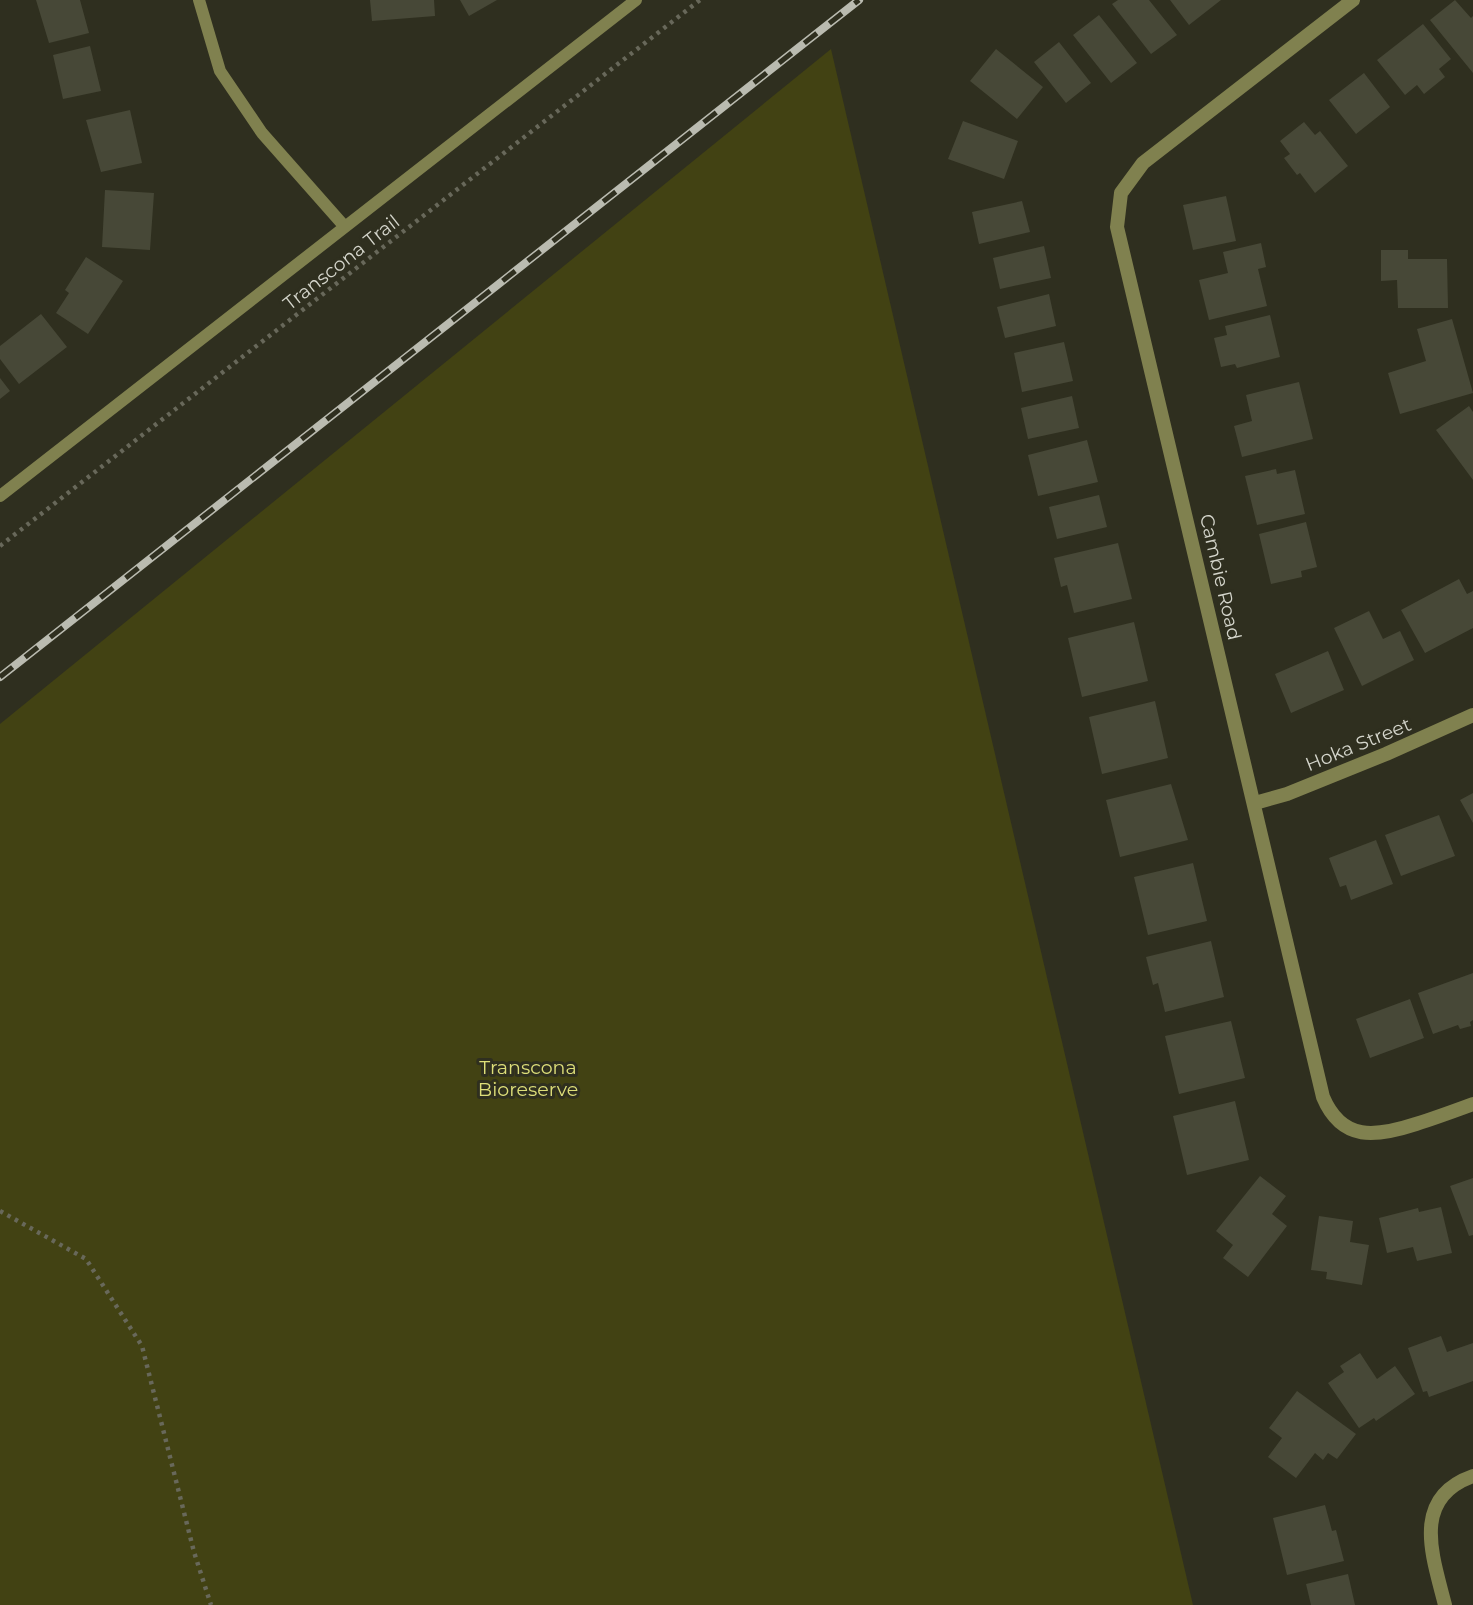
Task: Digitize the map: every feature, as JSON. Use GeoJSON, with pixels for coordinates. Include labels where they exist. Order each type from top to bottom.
{"type":"FeatureCollection","features":[{"type":"Feature","properties":{"kind":"street","name":"Cambie Road"},"geometry":{"type":"LineString","coordinates":[[1353,0],[1143,163],[1121,193],[1117,227],[1323,1097],[1329,1111],[1338,1121],[1352,1130],[1369,1134],[1388,1133],[1473,1104]]}},
{"type":"Feature","properties":{"kind":"street","name":"Hoka Street"},"geometry":{"type":"LineString","coordinates":[[1255,803],[1300,789],[1473,716]]}},
{"type":"Feature","properties":{"kind":"street"},"geometry":{"type":"LineString","coordinates":[[1445,1605],[1430,1545],[1430,1522],[1442,1495],[1473,1476]]}},
{"type":"Feature","properties":{"kind":"lane"},"geometry":{"type":"LineString","coordinates":[[199,0],[220,71],[262,133],[345,227]]}},
{"type":"Feature","properties":{"kind":"lane"},"geometry":{"type":"LineString","coordinates":[[0,496],[636,0]]}},
{"type":"Feature","properties":{"kind":"path","name":"Transcona Trail"},"geometry":{"type":"LineString","coordinates":[[0,546],[700,0]]}},
{"type":"Feature","properties":{"kind":"path"},"geometry":{"type":"LineString","coordinates":[[0,1211],[86,1259],[142,1346],[194,1552],[211,1605]]}},
{"type":"Feature","properties":{"kind":"green space","name":"Transcona Bioreserve"},"geometry":{"type":"Polygon","coordinates":[[[831,49],[1193,1605],[0,1605],[0,724],[831,49]]]}},
{"type":"Feature","properties":{"kind":"building"},"geometry":{"type":"Polygon","coordinates":[[[36,0],[80,0],[89,33],[49,43],[36,0]]]}},
{"type":"Feature","properties":{"kind":"building"},"geometry":{"type":"Polygon","coordinates":[[[370,0],[434,0],[435,16],[372,21],[370,0]]]}},
{"type":"Feature","properties":{"kind":"building"},"geometry":{"type":"Polygon","coordinates":[[[460,0],[497,0],[469,16],[460,0]]]}},
{"type":"Feature","properties":{"kind":"building"},"geometry":{"type":"Polygon","coordinates":[[[1118,0],[1149,0],[1177,35],[1151,54],[1112,4],[1118,0]]]}},
{"type":"Feature","properties":{"kind":"building"},"geometry":{"type":"Polygon","coordinates":[[[1170,0],[1221,0],[1189,25],[1170,0]]]}},
{"type":"Feature","properties":{"kind":"building"},"geometry":{"type":"Polygon","coordinates":[[[1455,0],[1471,18],[1473,16],[1473,73],[1430,20],[1455,0]]]}},
{"type":"Feature","properties":{"kind":"building"},"geometry":{"type":"Polygon","coordinates":[[[1099,15],[1137,63],[1111,83],[1073,35],[1099,15]]]}},
{"type":"Feature","properties":{"kind":"building"},"geometry":{"type":"Polygon","coordinates":[[[1423,24],[1451,59],[1439,69],[1445,77],[1424,94],[1417,85],[1405,95],[1377,60],[1423,24]]]}},
{"type":"Feature","properties":{"kind":"building"},"geometry":{"type":"Polygon","coordinates":[[[1059,42],[1091,83],[1066,103],[1034,62],[1059,42]]]}},
{"type":"Feature","properties":{"kind":"building"},"geometry":{"type":"Polygon","coordinates":[[[90,46],[101,91],[63,99],[53,55],[90,46]]]}},
{"type":"Feature","properties":{"kind":"building"},"geometry":{"type":"Polygon","coordinates":[[[996,49],[1043,87],[1017,119],[970,81],[996,49]]]}},
{"type":"Feature","properties":{"kind":"building"},"geometry":{"type":"Polygon","coordinates":[[[1364,73],[1390,107],[1356,134],[1329,100],[1364,73]]]}},
{"type":"Feature","properties":{"kind":"building"},"geometry":{"type":"Polygon","coordinates":[[[130,110],[142,163],[101,172],[86,120],[130,110]]]}},
{"type":"Feature","properties":{"kind":"building"},"geometry":{"type":"Polygon","coordinates":[[[963,121],[1018,141],[1004,179],[948,159],[963,121]]]}},
{"type":"Feature","properties":{"kind":"building"},"geometry":{"type":"Polygon","coordinates":[[[1304,122],[1315,135],[1320,131],[1348,166],[1315,193],[1284,158],[1290,154],[1280,141],[1304,122]]]}},
{"type":"Feature","properties":{"kind":"building"},"geometry":{"type":"Polygon","coordinates":[[[105,190],[154,193],[150,250],[102,247],[105,190]]]}},
{"type":"Feature","properties":{"kind":"building"},"geometry":{"type":"Polygon","coordinates":[[[1226,196],[1236,241],[1193,250],[1183,205],[1226,196]]]}},
{"type":"Feature","properties":{"kind":"building"},"geometry":{"type":"Polygon","coordinates":[[[1022,201],[1030,232],[979,244],[972,212],[1022,201]]]}},
{"type":"Feature","properties":{"kind":"building"},"geometry":{"type":"Polygon","coordinates":[[[1261,243],[1266,267],[1258,269],[1267,306],[1209,320],[1199,280],[1228,273],[1223,252],[1261,243]]]}},
{"type":"Feature","properties":{"kind":"building"},"geometry":{"type":"Polygon","coordinates":[[[1044,246],[1051,278],[1000,289],[993,258],[1044,246]]]}},
{"type":"Feature","properties":{"kind":"building"},"geometry":{"type":"Polygon","coordinates":[[[1381,250],[1408,250],[1408,259],[1447,259],[1448,308],[1398,308],[1397,280],[1381,281],[1381,250]]]}},
{"type":"Feature","properties":{"kind":"building"},"geometry":{"type":"Polygon","coordinates":[[[86,257],[123,281],[88,334],[56,313],[69,293],[65,290],[86,257]]]}},
{"type":"Feature","properties":{"kind":"building"},"geometry":{"type":"Polygon","coordinates":[[[1049,294],[1056,326],[1005,338],[997,307],[1049,294]]]}},
{"type":"Feature","properties":{"kind":"building"},"geometry":{"type":"Polygon","coordinates":[[[41,314],[67,347],[19,384],[0,359],[0,346],[41,314]]]}},
{"type":"Feature","properties":{"kind":"building"},"geometry":{"type":"Polygon","coordinates":[[[1270,315],[1280,357],[1237,368],[1235,364],[1221,367],[1214,338],[1227,335],[1225,326],[1270,315]]]}},
{"type":"Feature","properties":{"kind":"building"},"geometry":{"type":"Polygon","coordinates":[[[1452,319],[1473,393],[1400,414],[1388,373],[1426,361],[1417,329],[1452,319]]]}},
{"type":"Feature","properties":{"kind":"building"},"geometry":{"type":"Polygon","coordinates":[[[1064,342],[1073,381],[1022,392],[1014,353],[1064,342]]]}},
{"type":"Feature","properties":{"kind":"building"},"geometry":{"type":"Polygon","coordinates":[[[0,378],[10,391],[0,399],[0,378]]]}},
{"type":"Feature","properties":{"kind":"building"},"geometry":{"type":"Polygon","coordinates":[[[1299,382],[1313,439],[1242,457],[1234,426],[1252,421],[1246,395],[1299,382]]]}},
{"type":"Feature","properties":{"kind":"building"},"geometry":{"type":"Polygon","coordinates":[[[1072,396],[1079,428],[1028,439],[1021,408],[1072,396]]]}},
{"type":"Feature","properties":{"kind":"building"},"geometry":{"type":"Polygon","coordinates":[[[1469,406],[1473,412],[1473,480],[1436,430],[1469,406]]]}},
{"type":"Feature","properties":{"kind":"building"},"geometry":{"type":"Polygon","coordinates":[[[1087,440],[1098,482],[1038,496],[1028,455],[1087,440]]]}},
{"type":"Feature","properties":{"kind":"building"},"geometry":{"type":"Polygon","coordinates":[[[1276,469],[1277,474],[1295,470],[1305,514],[1257,525],[1245,476],[1276,469]]]}},
{"type":"Feature","properties":{"kind":"building"},"geometry":{"type":"Polygon","coordinates":[[[1099,495],[1107,527],[1057,539],[1049,507],[1099,495]]]}},
{"type":"Feature","properties":{"kind":"building"},"geometry":{"type":"Polygon","coordinates":[[[1306,522],[1317,567],[1301,571],[1302,577],[1271,584],[1259,534],[1306,522]]]}},
{"type":"Feature","properties":{"kind":"building"},"geometry":{"type":"Polygon","coordinates":[[[1118,543],[1132,599],[1074,613],[1067,585],[1061,587],[1054,558],[1118,543]]]}},
{"type":"Feature","properties":{"kind":"building"},"geometry":{"type":"Polygon","coordinates":[[[1459,579],[1467,594],[1473,591],[1473,628],[1425,653],[1401,610],[1459,579]]]}},
{"type":"Feature","properties":{"kind":"building"},"geometry":{"type":"Polygon","coordinates":[[[1369,611],[1383,639],[1400,631],[1414,660],[1362,686],[1334,628],[1369,611]]]}},
{"type":"Feature","properties":{"kind":"building"},"geometry":{"type":"Polygon","coordinates":[[[1134,622],[1148,681],[1082,697],[1068,638],[1134,622]]]}},
{"type":"Feature","properties":{"kind":"building"},"geometry":{"type":"Polygon","coordinates":[[[1328,651],[1344,690],[1291,713],[1275,674],[1328,651]]]}},
{"type":"Feature","properties":{"kind":"building"},"geometry":{"type":"Polygon","coordinates":[[[1155,701],[1168,758],[1102,774],[1089,717],[1155,701]]]}},
{"type":"Feature","properties":{"kind":"building"},"geometry":{"type":"Polygon","coordinates":[[[1171,784],[1188,840],[1120,857],[1106,800],[1171,784]]]}},
{"type":"Feature","properties":{"kind":"building"},"geometry":{"type":"Polygon","coordinates":[[[1473,793],[1473,823],[1460,800],[1473,793]]]}},
{"type":"Feature","properties":{"kind":"building"},"geometry":{"type":"Polygon","coordinates":[[[1439,815],[1455,856],[1401,876],[1385,835],[1439,815]]]}},
{"type":"Feature","properties":{"kind":"building"},"geometry":{"type":"Polygon","coordinates":[[[1376,840],[1393,884],[1351,900],[1346,885],[1340,887],[1329,858],[1376,840]]]}},
{"type":"Feature","properties":{"kind":"building"},"geometry":{"type":"Polygon","coordinates":[[[1193,863],[1207,921],[1148,935],[1134,877],[1193,863]]]}},
{"type":"Feature","properties":{"kind":"building"},"geometry":{"type":"Polygon","coordinates":[[[1211,941],[1224,997],[1165,1012],[1158,983],[1153,985],[1146,957],[1211,941]]]}},
{"type":"Feature","properties":{"kind":"building"},"geometry":{"type":"Polygon","coordinates":[[[1473,973],[1471,1026],[1460,1029],[1458,1025],[1433,1034],[1418,993],[1473,973]]]}},
{"type":"Feature","properties":{"kind":"building"},"geometry":{"type":"Polygon","coordinates":[[[1410,999],[1424,1038],[1370,1058],[1356,1019],[1410,999]]]}},
{"type":"Feature","properties":{"kind":"building"},"geometry":{"type":"Polygon","coordinates":[[[1231,1021],[1245,1078],[1179,1094],[1165,1036],[1231,1021]]]}},
{"type":"Feature","properties":{"kind":"building"},"geometry":{"type":"Polygon","coordinates":[[[1235,1101],[1249,1160],[1187,1175],[1173,1116],[1235,1101]]]}},
{"type":"Feature","properties":{"kind":"building"},"geometry":{"type":"Polygon","coordinates":[[[1260,1176],[1286,1196],[1272,1214],[1287,1226],[1248,1277],[1223,1258],[1233,1245],[1216,1231],[1260,1176]]]}},
{"type":"Feature","properties":{"kind":"building"},"geometry":{"type":"Polygon","coordinates":[[[1473,1178],[1473,1235],[1469,1236],[1450,1186],[1473,1178]]]}},
{"type":"Feature","properties":{"kind":"building"},"geometry":{"type":"Polygon","coordinates":[[[1441,1207],[1452,1253],[1417,1261],[1413,1247],[1387,1253],[1379,1218],[1418,1208],[1419,1212],[1441,1207]]]}},
{"type":"Feature","properties":{"kind":"building"},"geometry":{"type":"Polygon","coordinates":[[[1319,1216],[1353,1221],[1350,1242],[1369,1245],[1362,1285],[1326,1279],[1327,1272],[1311,1270],[1319,1216]]]}},
{"type":"Feature","properties":{"kind":"building"},"geometry":{"type":"Polygon","coordinates":[[[1441,1336],[1447,1352],[1473,1343],[1473,1381],[1429,1397],[1427,1391],[1423,1392],[1408,1348],[1441,1336]]]}},
{"type":"Feature","properties":{"kind":"building"},"geometry":{"type":"Polygon","coordinates":[[[1360,1353],[1377,1379],[1395,1366],[1415,1394],[1376,1421],[1374,1418],[1359,1428],[1328,1383],[1344,1372],[1340,1366],[1360,1353]]]}},
{"type":"Feature","properties":{"kind":"building"},"geometry":{"type":"Polygon","coordinates":[[[1297,1391],[1356,1434],[1337,1459],[1328,1453],[1323,1460],[1315,1453],[1296,1478],[1268,1457],[1282,1438],[1269,1428],[1297,1391]]]}},
{"type":"Feature","properties":{"kind":"building"},"geometry":{"type":"Polygon","coordinates":[[[1325,1505],[1332,1531],[1336,1530],[1344,1561],[1287,1575],[1273,1518],[1325,1505]]]}},
{"type":"Feature","properties":{"kind":"building"},"geometry":{"type":"Polygon","coordinates":[[[1348,1574],[1355,1605],[1311,1605],[1306,1584],[1348,1574]]]}},
{"type":"Feature","properties":{"kind":"railway"},"geometry":{"type":"LineString","coordinates":[[0,677],[859,0]]}}]}
